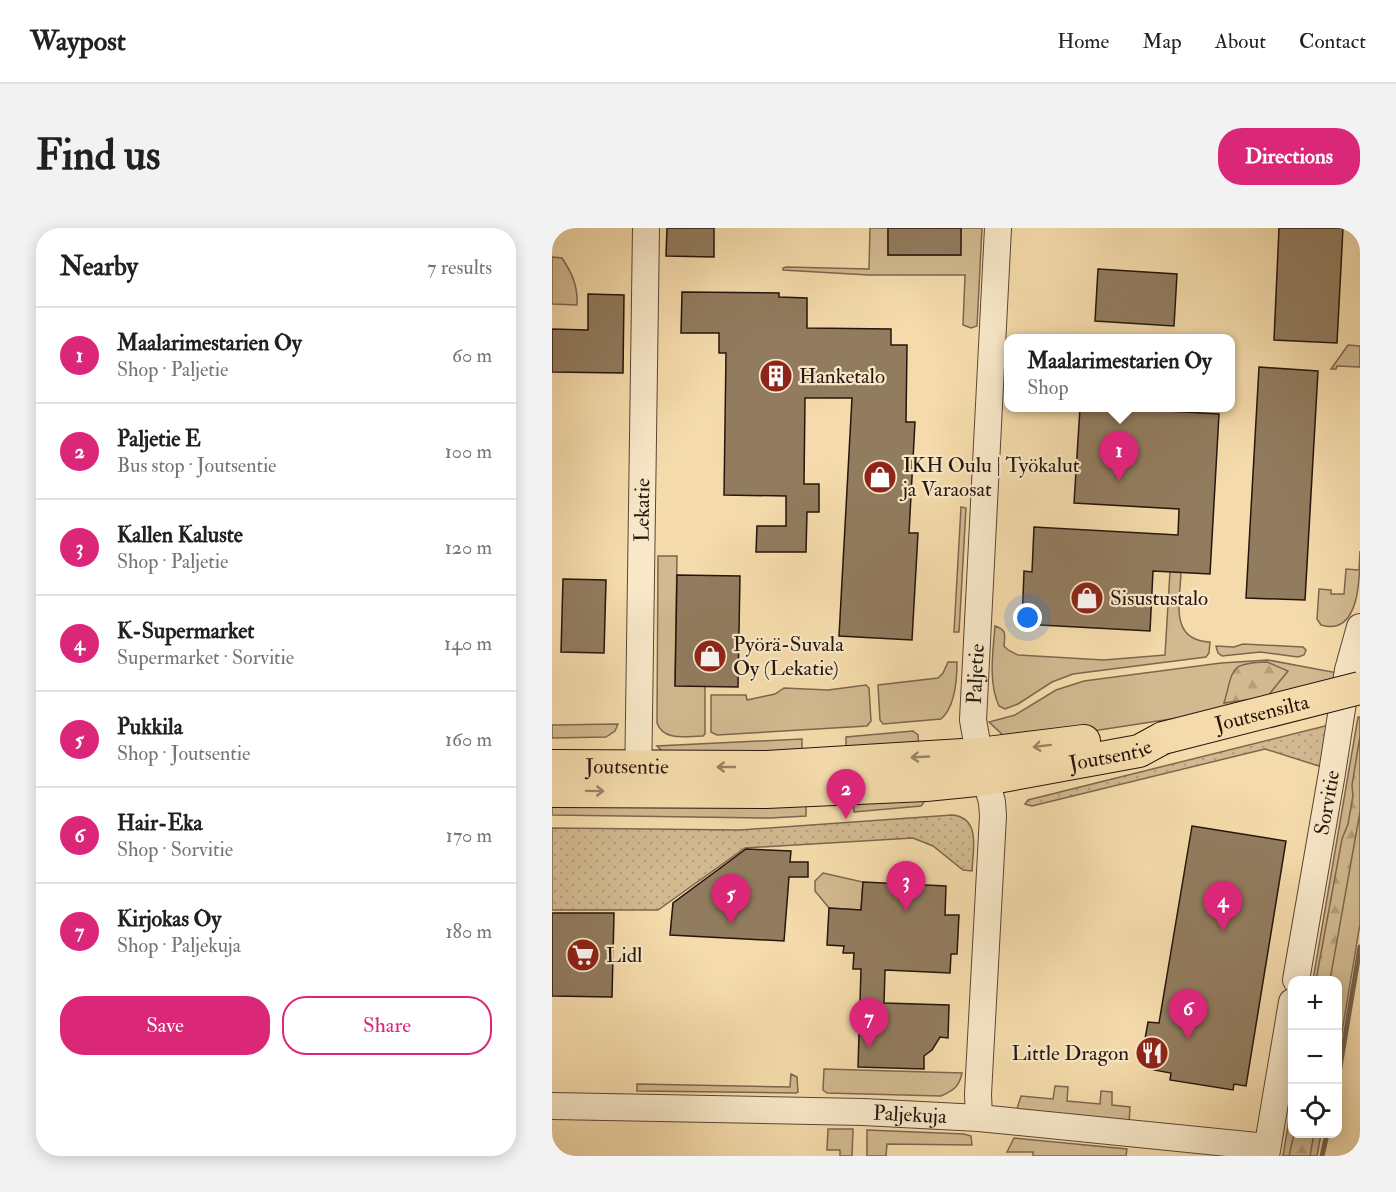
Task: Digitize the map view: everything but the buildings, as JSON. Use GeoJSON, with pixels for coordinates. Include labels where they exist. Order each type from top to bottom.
{"type":"FeatureCollection","features":[{"type":"Feature","properties":{"kind":"main road","name":"Joutsensilta"},"geometry":{"type":"LineString","coordinates":[[1163,738],[1360,688]]}},
{"type":"Feature","properties":{"kind":"main road","name":"Joutsentie"},"geometry":{"type":"LineString","coordinates":[[552,791],[767,767],[982,767],[1133,736],[1163,738]]}},
{"type":"Feature","properties":{"kind":"main road","name":"Joutsentie"},"geometry":{"type":"LineString","coordinates":[[552,766],[638,780]]}},
{"type":"Feature","properties":{"kind":"street","name":"Lekatie"},"geometry":{"type":"LineString","coordinates":[[638,780],[646,228]]}},
{"type":"Feature","properties":{"kind":"street","name":"Paljetie"},"geometry":{"type":"LineString","coordinates":[[979,1118],[993,816],[982,767],[974,711],[998,228]]}},
{"type":"Feature","properties":{"kind":"street","name":"Sorvitie"},"geometry":{"type":"LineString","coordinates":[[1297,976],[1348,670],[1360,627]]}},
{"type":"Feature","properties":{"kind":"street"},"geometry":{"type":"LineString","coordinates":[[1266,1152],[1288,1030]]}},
{"type":"Feature","properties":{"kind":"street","name":"Paljekuja"},"geometry":{"type":"LineString","coordinates":[[552,1106],[863,1112],[979,1118],[1266,1152]]}},
{"type":"Feature","properties":{"kind":"green space"},"geometry":{"type":"Polygon","coordinates":[[[870,228],[888,228],[888,255],[960,255],[961,228],[982,228],[977,326],[971,328],[963,325],[965,275],[869,275],[783,270],[786,267],[869,269],[870,228]]]}},
{"type":"Feature","properties":{"kind":"green space"},"geometry":{"type":"Polygon","coordinates":[[[552,257],[562,258],[569,269],[574,280],[577,305],[552,304],[552,257]]]}},
{"type":"Feature","properties":{"kind":"green space"},"geometry":{"type":"Polygon","coordinates":[[[1348,345],[1360,346],[1360,367],[1337,366],[1336,369],[1331,369],[1348,345]]]}},
{"type":"Feature","properties":{"kind":"green space"},"geometry":{"type":"Polygon","coordinates":[[[961,507],[966,508],[959,632],[954,632],[961,507]]]}},
{"type":"Feature","properties":{"kind":"green space"},"geometry":{"type":"Polygon","coordinates":[[[1360,551],[1359,575],[1358,589],[1350,614],[1344,622],[1334,626],[1321,625],[1317,619],[1319,589],[1331,590],[1331,594],[1344,594],[1346,569],[1359,570],[1360,551]]]}},
{"type":"Feature","properties":{"kind":"green space"},"geometry":{"type":"Polygon","coordinates":[[[658,556],[677,556],[675,685],[705,686],[705,734],[703,736],[677,737],[665,733],[657,723],[658,556]]]}},
{"type":"Feature","properties":{"kind":"green space"},"geometry":{"type":"Polygon","coordinates":[[[1170,571],[1181,572],[1180,618],[1188,634],[1197,640],[1210,642],[1209,653],[1206,657],[1073,674],[1052,682],[1018,704],[1005,709],[999,706],[992,677],[995,626],[1002,629],[1004,633],[1004,646],[1018,655],[1104,660],[1165,655],[1170,571]]]}},
{"type":"Feature","properties":{"kind":"green space"},"geometry":{"type":"Polygon","coordinates":[[[1243,644],[1303,647],[1306,650],[1304,655],[1298,657],[1260,652],[1222,656],[1218,653],[1216,646],[1234,647],[1243,644]]]}},
{"type":"Feature","properties":{"kind":"green space"},"geometry":{"type":"Polygon","coordinates":[[[1268,660],[1338,673],[1337,681],[1197,715],[1021,742],[1004,736],[989,722],[1015,715],[1056,690],[1084,681],[1221,663],[1268,660]]]}},
{"type":"Feature","properties":{"kind":"green space"},"geometry":{"type":"Polygon","coordinates":[[[948,662],[957,662],[956,684],[946,714],[941,719],[883,724],[880,720],[878,685],[938,678],[948,662]]]}},
{"type":"Feature","properties":{"kind":"green space"},"geometry":{"type":"Polygon","coordinates":[[[1267,662],[1288,671],[1267,697],[1224,703],[1232,675],[1239,666],[1267,662]]]}},
{"type":"Feature","properties":{"kind":"green space"},"geometry":{"type":"Polygon","coordinates":[[[866,685],[869,688],[871,721],[867,726],[717,735],[711,732],[711,695],[746,695],[747,700],[775,694],[784,688],[828,690],[866,685]]]}},
{"type":"Feature","properties":{"kind":"green space"},"geometry":{"type":"Polygon","coordinates":[[[1358,717],[1360,717],[1360,924],[1342,1032],[1342,976],[1314,976],[1358,717]]]}},
{"type":"Feature","properties":{"kind":"green space"},"geometry":{"type":"Polygon","coordinates":[[[618,724],[615,731],[606,737],[552,738],[552,725],[618,724]]]}},
{"type":"Feature","properties":{"kind":"green space"},"geometry":{"type":"Polygon","coordinates":[[[1329,725],[1322,767],[1265,749],[1032,806],[1025,804],[1028,800],[1329,725]]]}},
{"type":"Feature","properties":{"kind":"green space"},"geometry":{"type":"Polygon","coordinates":[[[913,731],[918,735],[919,750],[846,747],[846,737],[913,731]]]}},
{"type":"Feature","properties":{"kind":"green space"},"geometry":{"type":"Polygon","coordinates":[[[1360,736],[1360,812],[1331,976],[1317,976],[1342,839],[1348,824],[1353,796],[1352,785],[1360,736]]]}},
{"type":"Feature","properties":{"kind":"green space"},"geometry":{"type":"Polygon","coordinates":[[[802,739],[802,749],[765,759],[664,753],[657,746],[802,739]]]}},
{"type":"Feature","properties":{"kind":"green space"},"geometry":{"type":"Polygon","coordinates":[[[923,792],[924,802],[921,806],[854,812],[853,803],[923,792]]]}},
{"type":"Feature","properties":{"kind":"green space"},"geometry":{"type":"Polygon","coordinates":[[[552,798],[806,805],[806,816],[770,818],[552,815],[552,798]]]}},
{"type":"Feature","properties":{"kind":"green space"},"geometry":{"type":"Polygon","coordinates":[[[952,815],[961,817],[968,822],[971,828],[974,845],[972,871],[963,870],[933,846],[913,838],[745,848],[658,910],[552,910],[552,828],[740,830],[952,815]]]}},
{"type":"Feature","properties":{"kind":"green space"},"geometry":{"type":"Polygon","coordinates":[[[823,873],[863,882],[861,910],[829,908],[815,891],[815,881],[823,873]]]}},
{"type":"Feature","properties":{"kind":"green space"},"geometry":{"type":"Polygon","coordinates":[[[824,1069],[962,1073],[955,1088],[941,1096],[827,1093],[823,1090],[824,1069]]]}},
{"type":"Feature","properties":{"kind":"green space"},"geometry":{"type":"Polygon","coordinates":[[[791,1074],[797,1077],[798,1092],[796,1093],[637,1091],[637,1084],[790,1087],[791,1074]]]}},
{"type":"Feature","properties":{"kind":"green space"},"geometry":{"type":"Polygon","coordinates":[[[1055,1086],[1068,1087],[1067,1101],[1100,1104],[1101,1091],[1112,1092],[1112,1105],[1130,1107],[1129,1123],[1016,1112],[1021,1096],[1053,1099],[1055,1086]]]}},
{"type":"Feature","properties":{"kind":"green space"},"geometry":{"type":"Polygon","coordinates":[[[1288,1126],[1288,1138],[1320,1138],[1317,1156],[1283,1156],[1288,1126]]]}},
{"type":"Feature","properties":{"kind":"green space"},"geometry":{"type":"Polygon","coordinates":[[[828,1129],[853,1129],[852,1156],[840,1156],[840,1150],[827,1150],[828,1129]]]}},
{"type":"Feature","properties":{"kind":"green space"},"geometry":{"type":"Polygon","coordinates":[[[867,1130],[964,1134],[971,1136],[972,1145],[887,1144],[886,1156],[867,1156],[867,1130]]]}},
{"type":"Feature","properties":{"kind":"green space"},"geometry":{"type":"Polygon","coordinates":[[[1014,1138],[1127,1149],[1126,1156],[1033,1156],[1033,1152],[1007,1152],[1014,1138]]]}},
{"type":"Feature","properties":{"kind":"green space"},"geometry":{"type":"Polygon","coordinates":[[[1293,1138],[1313,1138],[1310,1156],[1289,1156],[1293,1138]]]}},
{"type":"Feature","properties":{"kind":"waterway"},"geometry":{"type":"LineString","coordinates":[[1342,1055],[1360,947]]}},
{"type":"Feature","properties":{"kind":"waterway"},"geometry":{"type":"LineString","coordinates":[[1322,1156],[1326,1138]]}},
{"type":"Feature","properties":{"kind":"place","name":"Hanketalo"},"geometry":{"type":"Point","coordinates":[776,376]}},
{"type":"Feature","properties":{"kind":"place","name":"IKH Oulu | Työkalut ja Varaosat"},"geometry":{"type":"Point","coordinates":[880,477]}},
{"type":"Feature","properties":{"kind":"place","name":"Maalarimestarien Oy"},"geometry":{"type":"Point","coordinates":[1119,481]}},
{"type":"Feature","properties":{"kind":"place","name":"Sisustustalo"},"geometry":{"type":"Point","coordinates":[1087,598]}},
{"type":"Feature","properties":{"kind":"place","name":"Pyörä-Suvala Oy (Lekatie)"},"geometry":{"type":"Point","coordinates":[710,656]}},
{"type":"Feature","properties":{"kind":"place","name":"Paljetie E"},"geometry":{"type":"Point","coordinates":[846,819]}},
{"type":"Feature","properties":{"kind":"place","name":"Kallen Kaluste"},"geometry":{"type":"Point","coordinates":[906,911]}},
{"type":"Feature","properties":{"kind":"place","name":"Pukkila"},"geometry":{"type":"Point","coordinates":[731,924]}},
{"type":"Feature","properties":{"kind":"place","name":"K-Supermarket"},"geometry":{"type":"Point","coordinates":[1223,931]}},
{"type":"Feature","properties":{"kind":"place","name":"Lidl"},"geometry":{"type":"Point","coordinates":[583,955]}},
{"type":"Feature","properties":{"kind":"place","name":"Hair-Eka"},"geometry":{"type":"Point","coordinates":[1188,1039]}},
{"type":"Feature","properties":{"kind":"place","name":"Kirjokas Oy"},"geometry":{"type":"Point","coordinates":[869,1048]}},
{"type":"Feature","properties":{"kind":"place","name":"Little Dragon"},"geometry":{"type":"Point","coordinates":[1152,1053]}}]}
